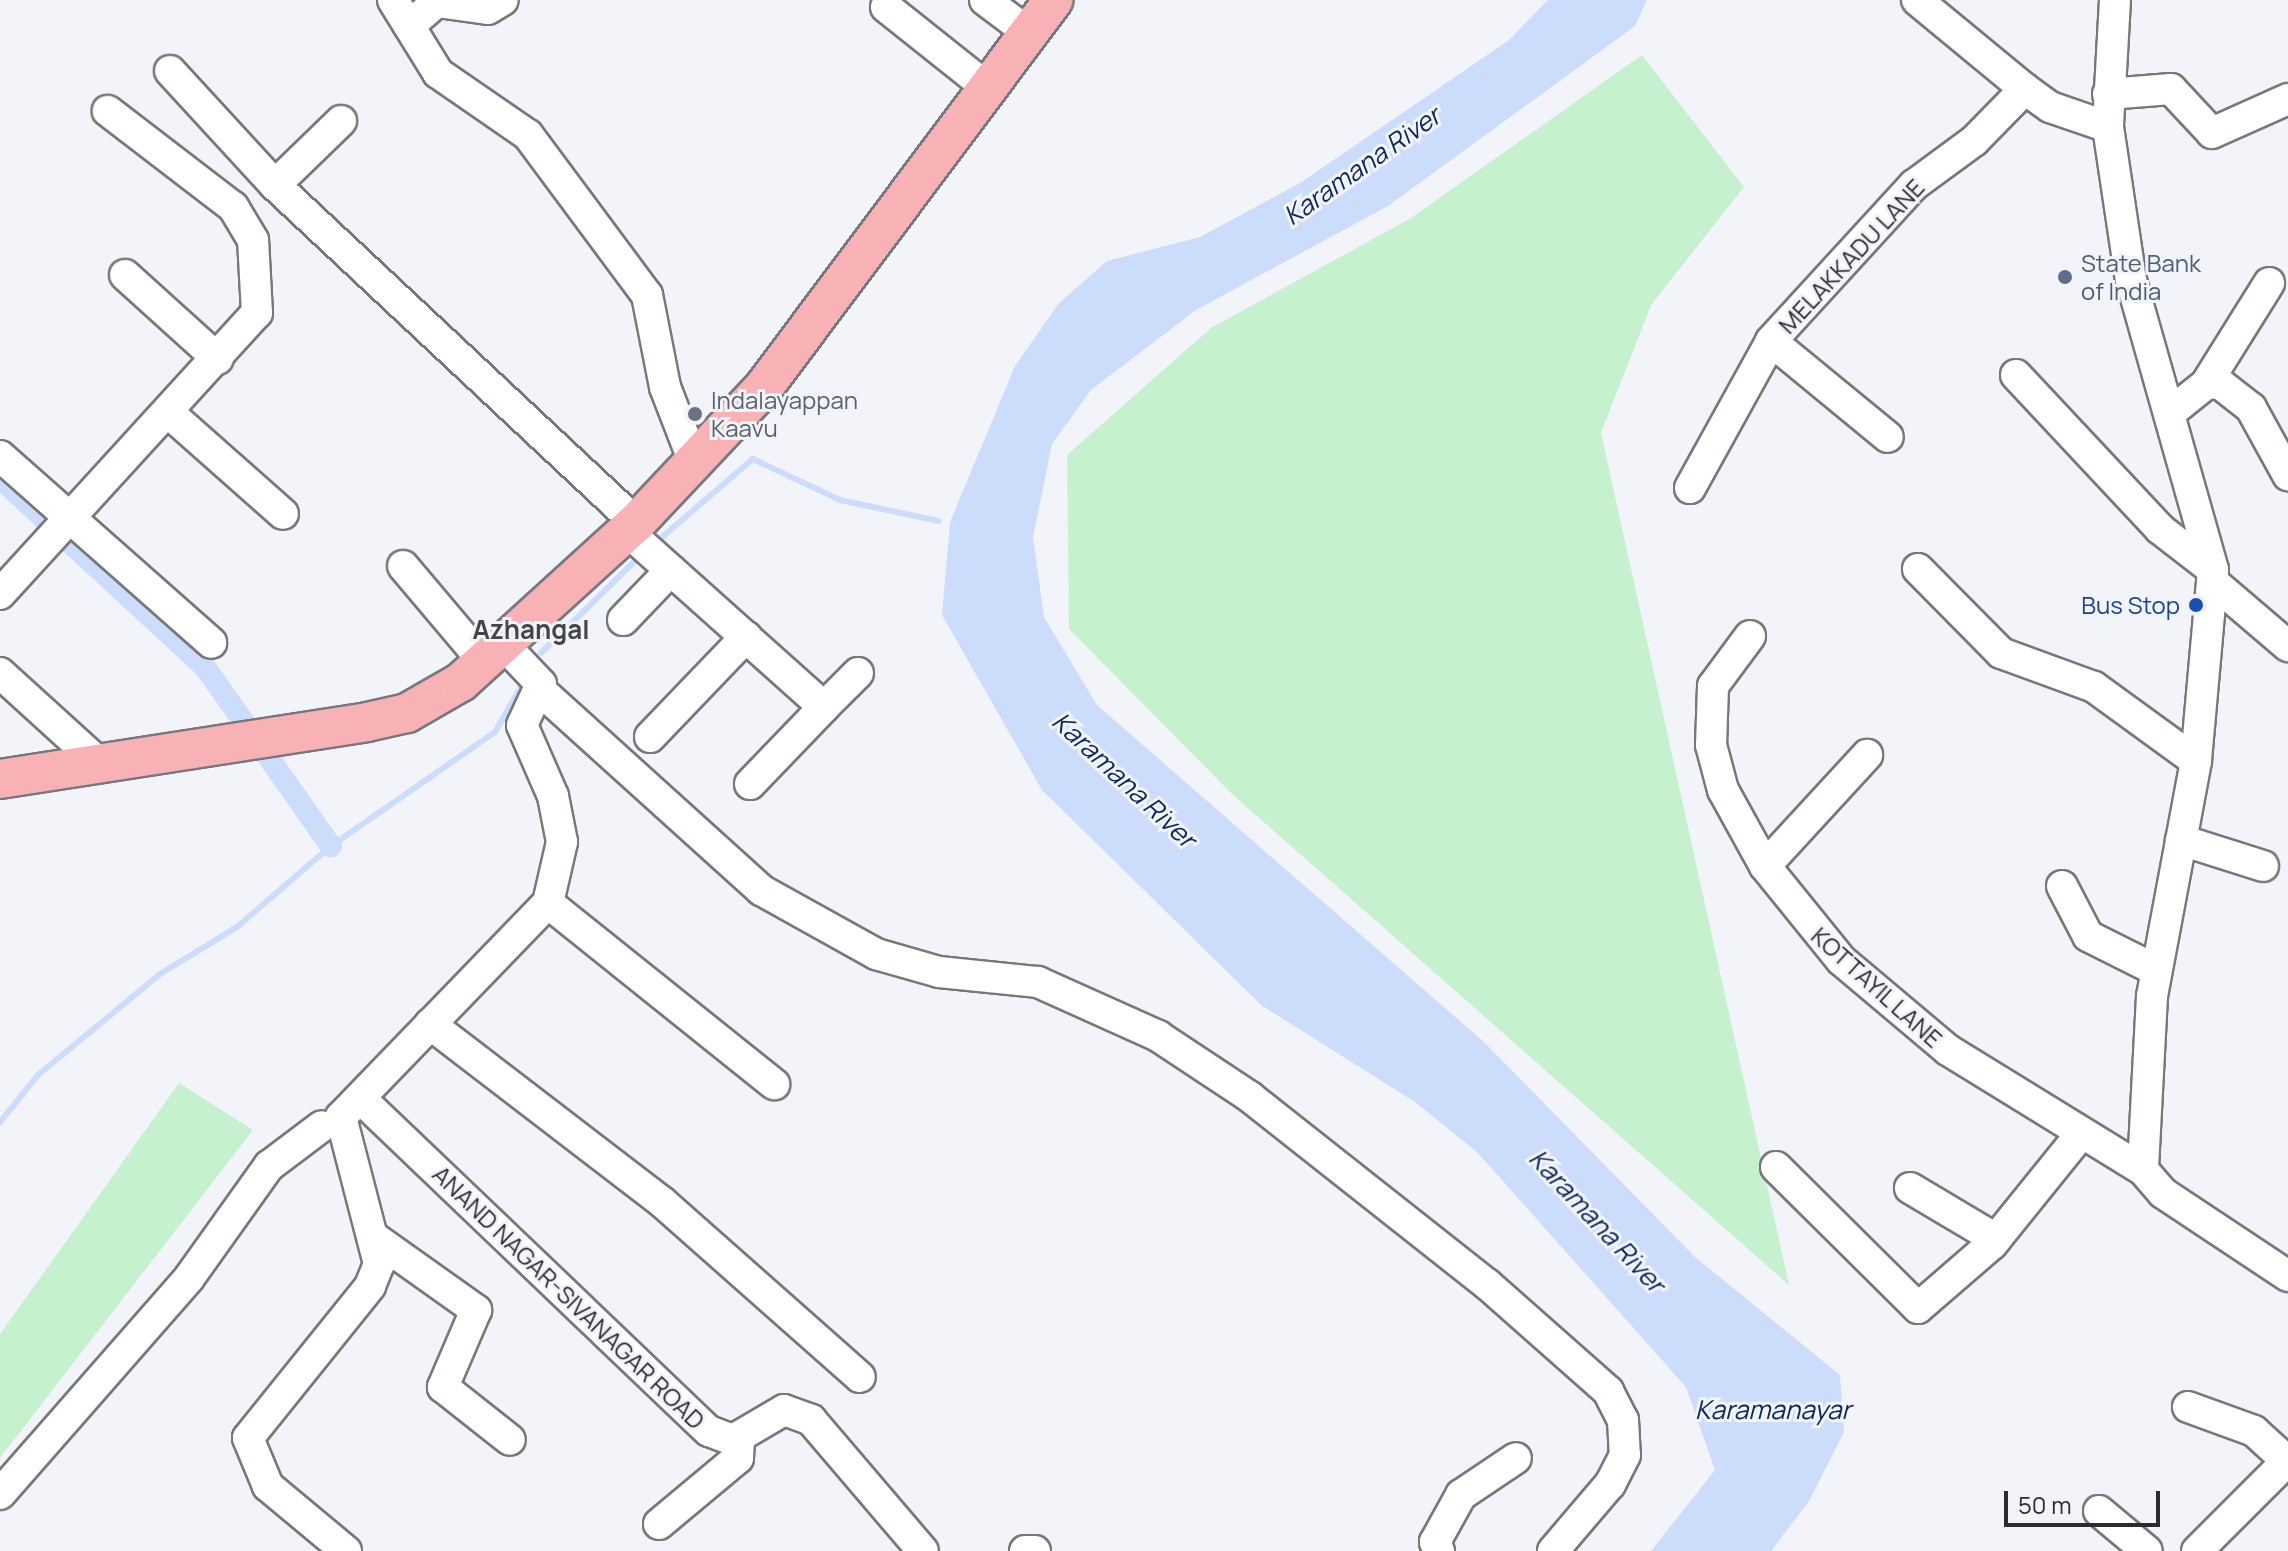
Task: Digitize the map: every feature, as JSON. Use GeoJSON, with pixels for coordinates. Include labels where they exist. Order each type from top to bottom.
{"type":"FeatureCollection","features":[{"type":"Feature","properties":{"kind":"main road"},"geometry":{"type":"LineString","coordinates":[[0,779],[407,713],[495,654],[631,527],[764,387],[1053,0]]}},
{"type":"Feature","properties":{"kind":"street"},"geometry":{"type":"LineString","coordinates":[[393,0],[438,73],[528,135],[647,295],[665,387],[694,462]]}},
{"type":"Feature","properties":{"kind":"street"},"geometry":{"type":"LineString","coordinates":[[409,26],[437,2],[488,9],[503,0]]}},
{"type":"Feature","properties":{"kind":"street"},"geometry":{"type":"LineString","coordinates":[[985,0],[1029,33]]}},
{"type":"Feature","properties":{"kind":"street"},"geometry":{"type":"LineString","coordinates":[[1917,0],[2050,107],[2108,127]]}},
{"type":"Feature","properties":{"kind":"street"},"geometry":{"type":"LineString","coordinates":[[2115,0],[2108,127],[2131,280],[2171,412],[2213,576],[2196,761],[2156,970],[2143,1170]]}},
{"type":"Feature","properties":{"kind":"street"},"geometry":{"type":"LineString","coordinates":[[886,7],[988,88]]}},
{"type":"Feature","properties":{"kind":"street"},"geometry":{"type":"LineString","coordinates":[[170,71],[275,185],[631,527],[671,570],[824,707]]}},
{"type":"Feature","properties":{"kind":"street","name":"MELAKKADU LANE"},"geometry":{"type":"LineString","coordinates":[[1690,488],[1771,341],[1914,185],[1974,141],[2025,89]]}},
{"type":"Feature","properties":{"kind":"street"},"geometry":{"type":"LineString","coordinates":[[2108,94],[2171,89],[2212,133],[2288,99]]}},
{"type":"Feature","properties":{"kind":"street"},"geometry":{"type":"LineString","coordinates":[[0,594],[169,413],[257,313],[253,240],[233,207],[108,111]]}},
{"type":"Feature","properties":{"kind":"street"},"geometry":{"type":"LineString","coordinates":[[275,185],[341,121]]}},
{"type":"Feature","properties":{"kind":"street"},"geometry":{"type":"LineString","coordinates":[[125,275],[218,359]]}},
{"type":"Feature","properties":{"kind":"street"},"geometry":{"type":"LineString","coordinates":[[2171,412],[2206,384],[2269,283]]}},
{"type":"Feature","properties":{"kind":"street"},"geometry":{"type":"LineString","coordinates":[[1771,341],[1888,437]]}},
{"type":"Feature","properties":{"kind":"street"},"geometry":{"type":"LineString","coordinates":[[2016,375],[2160,529],[2288,646]]}},
{"type":"Feature","properties":{"kind":"street"},"geometry":{"type":"LineString","coordinates":[[2206,384],[2219,383],[2251,408],[2288,475]]}},
{"type":"Feature","properties":{"kind":"street"},"geometry":{"type":"LineString","coordinates":[[169,413],[283,514]]}},
{"type":"Feature","properties":{"kind":"street"},"geometry":{"type":"LineString","coordinates":[[0,456],[64,527],[211,643]]}},
{"type":"Feature","properties":{"kind":"street"},"geometry":{"type":"LineString","coordinates":[[403,566],[495,654],[539,679],[541,691],[761,890],[876,954],[939,972],[1038,982],[1158,1036],[1250,1097],[1487,1284],[1599,1382],[1623,1420],[1625,1455],[1610,1484],[1553,1551]]}},
{"type":"Feature","properties":{"kind":"street"},"geometry":{"type":"LineString","coordinates":[[1918,569],[2001,653],[2094,687],[2196,761]]}},
{"type":"Feature","properties":{"kind":"street"},"geometry":{"type":"LineString","coordinates":[[623,620],[671,570]]}},
{"type":"Feature","properties":{"kind":"street","name":"KOTTAYIL LANE"},"geometry":{"type":"LineString","coordinates":[[1750,636],[1713,686],[1711,745],[1723,790],[1765,866],[1841,960],[1948,1050],[2079,1136],[2143,1170],[2163,1193],[2288,1276]]}},
{"type":"Feature","properties":{"kind":"street"},"geometry":{"type":"LineString","coordinates":[[650,737],[746,637]]}},
{"type":"Feature","properties":{"kind":"street"},"geometry":{"type":"LineString","coordinates":[[0,673],[101,765]]}},
{"type":"Feature","properties":{"kind":"street"},"geometry":{"type":"LineString","coordinates":[[750,784],[858,673]]}},
{"type":"Feature","properties":{"kind":"street"},"geometry":{"type":"LineString","coordinates":[[346,1551],[268,1486],[248,1438],[370,1286],[379,1264],[376,1239],[341,1117],[548,903],[562,842],[553,796],[522,725],[541,691]]}},
{"type":"Feature","properties":{"kind":"street"},"geometry":{"type":"LineString","coordinates":[[1765,866],[1867,755]]}},
{"type":"Feature","properties":{"kind":"street"},"geometry":{"type":"LineString","coordinates":[[2181,840],[2263,866]]}},
{"type":"Feature","properties":{"kind":"street"},"geometry":{"type":"LineString","coordinates":[[2062,886],[2088,936],[2156,970]]}},
{"type":"Feature","properties":{"kind":"street"},"geometry":{"type":"LineString","coordinates":[[548,903],[774,1084]]}},
{"type":"Feature","properties":{"kind":"street"},"geometry":{"type":"LineString","coordinates":[[430,1024],[662,1202],[860,1377]]}},
{"type":"Feature","properties":{"kind":"street","name":"ANAND NAGAR-SIVANAGAR ROAD"},"geometry":{"type":"LineString","coordinates":[[360,1098],[709,1431],[739,1437]]}},
{"type":"Feature","properties":{"kind":"street"},"geometry":{"type":"LineString","coordinates":[[0,1494],[189,1278],[269,1166],[322,1126]]}},
{"type":"Feature","properties":{"kind":"street"},"geometry":{"type":"LineString","coordinates":[[1776,1167],[1918,1308],[1996,1239],[2079,1136]]}},
{"type":"Feature","properties":{"kind":"street"},"geometry":{"type":"LineString","coordinates":[[1910,1188],[1996,1239]]}},
{"type":"Feature","properties":{"kind":"street"},"geometry":{"type":"LineString","coordinates":[[376,1239],[476,1310],[443,1387],[510,1440]]}},
{"type":"Feature","properties":{"kind":"street"},"geometry":{"type":"LineString","coordinates":[[2188,1407],[2254,1431],[2287,1460],[2197,1551]]}},
{"type":"Feature","properties":{"kind":"street"},"geometry":{"type":"LineString","coordinates":[[659,1524],[738,1458],[739,1437],[784,1410],[811,1420],[923,1551]]}},
{"type":"Feature","properties":{"kind":"street"},"geometry":{"type":"LineString","coordinates":[[1439,1551],[1435,1542],[1461,1495],[1516,1458]]}},
{"type":"Feature","properties":{"kind":"street"},"geometry":{"type":"LineString","coordinates":[[2099,1511],[2147,1551]]}},
{"type":"Feature","properties":{"kind":"street"},"geometry":{"type":"LineString","coordinates":[[1025,1551],[1035,1551]]}},
{"type":"Feature","properties":{"kind":"green space"},"geometry":{"type":"Polygon","coordinates":[[[1642,55],[1744,187],[1651,305],[1601,433],[1789,1285],[1232,794],[1069,629],[1067,455],[1211,328],[1411,218],[1642,55]]]}},
{"type":"Feature","properties":{"kind":"green space"},"geometry":{"type":"Polygon","coordinates":[[[179,1083],[253,1130],[0,1458],[0,1334],[179,1083]]]}},
{"type":"Feature","properties":{"kind":"water","name":"Karamanayar"},"geometry":{"type":"Polygon","coordinates":[[[1548,0],[1647,0],[1635,26],[1388,206],[1196,310],[1091,390],[1052,444],[1033,537],[1044,617],[1097,705],[1484,1042],[1695,1257],[1840,1375],[1844,1432],[1809,1501],[1771,1551],[1651,1551],[1715,1470],[1686,1387],[1477,1152],[1415,1102],[1261,1005],[1042,790],[942,615],[950,522],[1015,366],[1059,303],[1107,261],[1200,237],[1300,183],[1509,40],[1548,0]]]}},
{"type":"Feature","properties":{"kind":"waterway"},"geometry":{"type":"LineString","coordinates":[[661,538],[753,459],[840,500],[939,521]]}},
{"type":"Feature","properties":{"kind":"waterway"},"geometry":{"type":"LineString","coordinates":[[0,478],[205,667],[331,846]]}},
{"type":"Feature","properties":{"kind":"waterway"},"geometry":{"type":"LineString","coordinates":[[541,653],[635,561]]}},
{"type":"Feature","properties":{"kind":"waterway"},"geometry":{"type":"LineString","coordinates":[[0,1122],[38,1075],[160,974],[237,927],[331,846],[495,732],[521,687]]}},
{"type":"Feature","properties":{"kind":"place","name":"State Bank of India"},"geometry":{"type":"Point","coordinates":[2065,277]}},
{"type":"Feature","properties":{"kind":"place","name":"Indalayappan Kaavu"},"geometry":{"type":"Point","coordinates":[695,414]}},
{"type":"Feature","properties":{"kind":"place","name":"Bus Stop"},"geometry":{"type":"Point","coordinates":[2196,605]}},
{"type":"Feature","properties":{"kind":"district","name":"Azhangal"},"geometry":{"type":"Point","coordinates":[531,630]}},
{"type":"Feature","properties":{"kind":"water label","name":"Karamana River"},"geometry":{"type":"Point","coordinates":[1362,166]}},
{"type":"Feature","properties":{"kind":"water label","name":"Karamana River"},"geometry":{"type":"Point","coordinates":[1124,780]}},
{"type":"Feature","properties":{"kind":"water label","name":"Karamana River"},"geometry":{"type":"Point","coordinates":[1597,1221]}}]}
